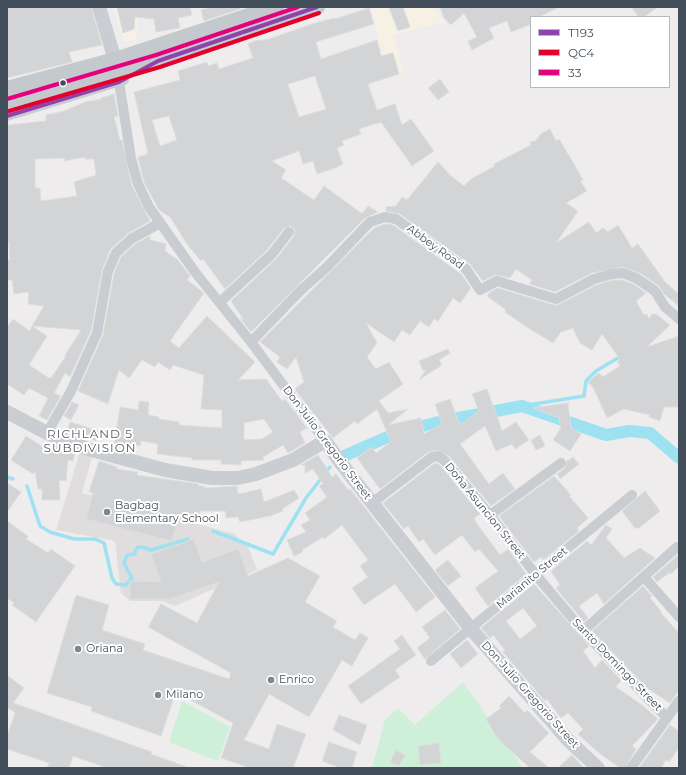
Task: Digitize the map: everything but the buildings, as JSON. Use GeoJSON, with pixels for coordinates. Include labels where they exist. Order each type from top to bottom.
{"type":"FeatureCollection","features":[{"type":"Feature","properties":{"kind":"main road"},"geometry":{"type":"LineString","coordinates":[[7,89],[115,60],[276,7]]}},
{"type":"Feature","properties":{"kind":"main road"},"geometry":{"type":"LineString","coordinates":[[7,105],[91,82],[158,61],[317,7]]}},
{"type":"Feature","properties":{"kind":"street"},"geometry":{"type":"LineString","coordinates":[[99,7],[115,60]]}},
{"type":"Feature","properties":{"kind":"street"},"geometry":{"type":"LineString","coordinates":[[7,116],[119,82],[158,61]]}},
{"type":"Feature","properties":{"kind":"street","name":"Don Julio Gregorio Street"},"geometry":{"type":"LineString","coordinates":[[119,82],[131,158],[138,184],[149,207],[160,223],[195,272],[252,342],[372,503],[471,629],[568,740],[598,768]]}},
{"type":"Feature","properties":{"kind":"street","name":"Abbey Road"},"geometry":{"type":"LineString","coordinates":[[252,342],[300,291],[327,267],[370,222],[385,217],[396,219],[466,269],[480,290],[497,281],[556,299],[594,279],[612,274],[623,273],[636,278],[655,291],[664,307],[679,319]]}},
{"type":"Feature","properties":{"kind":"street"},"geometry":{"type":"LineString","coordinates":[[47,433],[71,391],[97,333],[108,271],[116,252],[131,239],[160,223]]}},
{"type":"Feature","properties":{"kind":"street"},"geometry":{"type":"LineString","coordinates":[[220,302],[272,254],[289,232]]}},
{"type":"Feature","properties":{"kind":"street"},"geometry":{"type":"LineString","coordinates":[[7,412],[47,433],[102,454],[165,470],[218,478],[238,478],[256,474],[293,460],[325,440]]}},
{"type":"Feature","properties":{"kind":"street","name":"Doña Asuncion Street"},"geometry":{"type":"LineString","coordinates":[[372,503],[432,457],[438,456],[490,515],[536,575]]}},
{"type":"Feature","properties":{"kind":"street"},"geometry":{"type":"LineString","coordinates":[[490,515],[561,463]]}},
{"type":"Feature","properties":{"kind":"street","name":"Marianito Street"},"geometry":{"type":"LineString","coordinates":[[431,661],[632,495]]}},
{"type":"Feature","properties":{"kind":"street"},"geometry":{"type":"LineString","coordinates":[[582,631],[645,578],[677,548]]}},
{"type":"Feature","properties":{"kind":"street","name":"Santo Domingo Street"},"geometry":{"type":"LineString","coordinates":[[536,575],[582,631],[667,718]]}},
{"type":"Feature","properties":{"kind":"street"},"geometry":{"type":"LineString","coordinates":[[645,578],[679,617]]}},
{"type":"Feature","properties":{"kind":"street"},"geometry":{"type":"LineString","coordinates":[[631,768],[679,701]]}},
{"type":"Feature","properties":{"kind":"shaded area"},"geometry":{"type":"Polygon","coordinates":[[[113,7],[139,7],[136,40],[124,42],[113,7]]]}},
{"type":"Feature","properties":{"kind":"shaded area"},"geometry":{"type":"Polygon","coordinates":[[[370,7],[433,7],[445,22],[394,35],[404,73],[388,78],[370,7]]]}},
{"type":"Feature","properties":{"kind":"shaded area","name":"Bagbag Elementary School"},"geometry":{"type":"Polygon","coordinates":[[[80,452],[92,457],[82,493],[234,534],[248,547],[257,570],[175,606],[162,601],[130,601],[121,593],[115,541],[56,530],[80,452]]]}},
{"type":"Feature","properties":{"kind":"green space"},"geometry":{"type":"Polygon","coordinates":[[[463,682],[523,768],[372,768],[385,720],[398,708],[415,725],[463,682]]]}},
{"type":"Feature","properties":{"kind":"green space"},"geometry":{"type":"Polygon","coordinates":[[[182,701],[230,727],[218,761],[169,742],[182,701]]]}},
{"type":"Feature","properties":{"kind":"waterway"},"geometry":{"type":"LineString","coordinates":[[522,406],[584,396],[586,381],[596,371],[623,355]]}},
{"type":"Feature","properties":{"kind":"waterway"},"geometry":{"type":"LineString","coordinates":[[344,456],[399,432],[443,421],[522,406],[606,435],[629,431],[650,433],[679,458]]}},
{"type":"Feature","properties":{"kind":"waterway"},"geometry":{"type":"LineString","coordinates":[[213,531],[273,554],[306,498],[330,467]]}},
{"type":"Feature","properties":{"kind":"waterway"},"geometry":{"type":"LineString","coordinates":[[7,477],[13,479]]}},
{"type":"Feature","properties":{"kind":"waterway"},"geometry":{"type":"LineString","coordinates":[[27,486],[40,526],[50,532],[74,539],[95,539],[104,543],[112,578],[116,584],[126,585],[132,578],[124,563],[127,555],[135,554],[138,547],[151,550],[188,539]]}},
{"type":"Feature","properties":{"kind":"transit line","name":"33"},"geometry":{"type":"LineString","coordinates":[[7,99],[156,55],[298,7]]}},
{"type":"Feature","properties":{"kind":"transit line","name":"T193"},"geometry":{"type":"LineString","coordinates":[[7,116],[119,82],[158,61],[317,7]]}},
{"type":"Feature","properties":{"kind":"transit line","name":"QC4"},"geometry":{"type":"LineString","coordinates":[[9,111],[160,67],[319,13]]}},
{"type":"Feature","properties":{"kind":"place","name":"Bagbag Elementary School"},"geometry":{"type":"Point","coordinates":[107,512]}},
{"type":"Feature","properties":{"kind":"place","name":"Oriana"},"geometry":{"type":"Point","coordinates":[78,649]}},
{"type":"Feature","properties":{"kind":"place","name":"Enrico"},"geometry":{"type":"Point","coordinates":[271,680]}},
{"type":"Feature","properties":{"kind":"place","name":"Milano"},"geometry":{"type":"Point","coordinates":[158,695]}},
{"type":"Feature","properties":{"kind":"district","name":"RICHLAND 5 SUBDIVISION"},"geometry":{"type":"Point","coordinates":[90,441]}}]}
